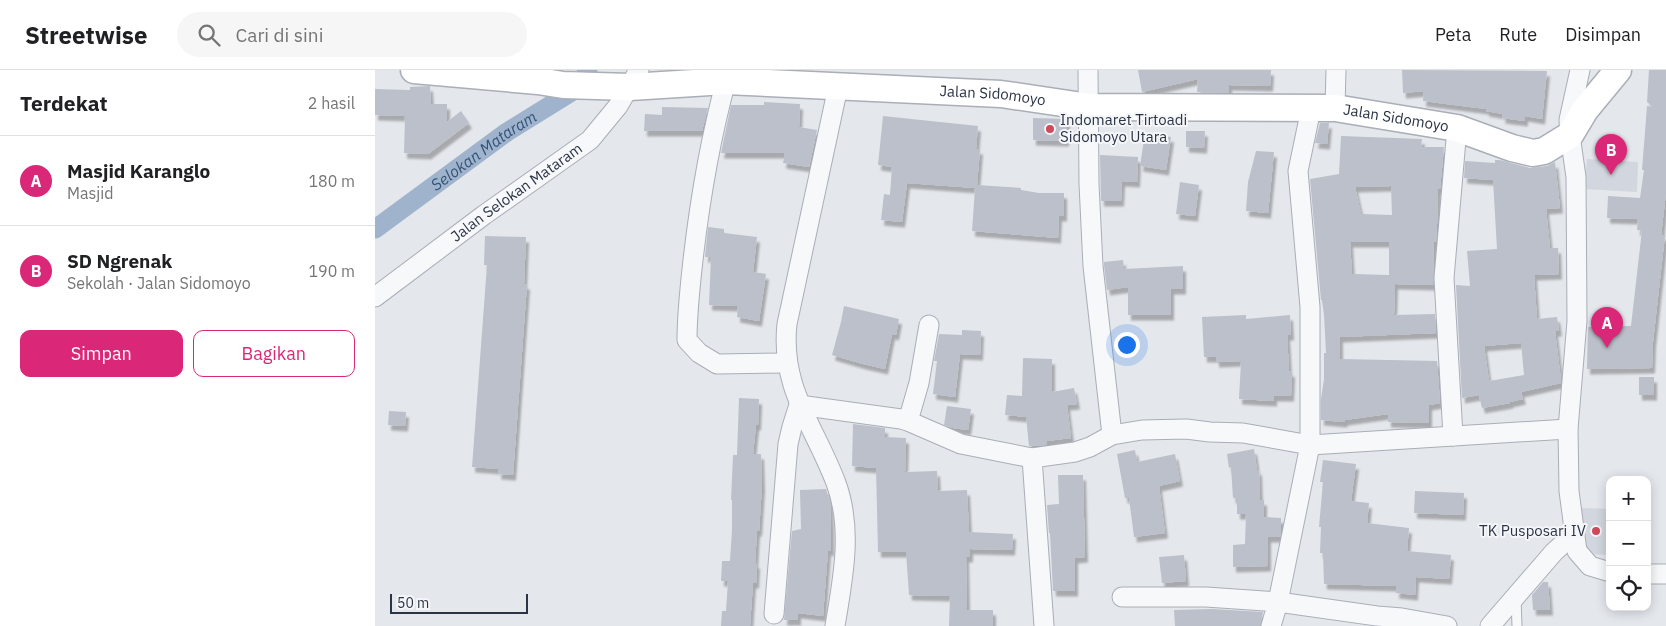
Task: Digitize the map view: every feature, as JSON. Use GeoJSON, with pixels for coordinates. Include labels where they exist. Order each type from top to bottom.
{"type":"FeatureCollection","features":[{"type":"Feature","properties":{"kind":"main road","name":"Jalan Sidomoyo"},"geometry":{"type":"LineString","coordinates":[[414,70],[548,78],[742,78],[838,87],[1001,94],[1089,108],[1323,109],[1457,128],[1512,148],[1533,152],[1544,151],[1570,135],[1585,110],[1618,70]]}},
{"type":"Feature","properties":{"kind":"street"},"geometry":{"type":"LineString","coordinates":[[1088,70],[1089,184],[1093,266],[1112,435]]}},
{"type":"Feature","properties":{"kind":"street"},"geometry":{"type":"LineString","coordinates":[[1271,626],[1278,602],[1310,444],[1310,307],[1299,171],[1336,70]]}},
{"type":"Feature","properties":{"kind":"street"},"geometry":{"type":"LineString","coordinates":[[1580,70],[1570,114],[1570,135],[1576,177],[1577,321],[1568,429],[1569,491],[1577,551],[1590,566],[1606,571]]}},
{"type":"Feature","properties":{"kind":"street","name":"Jalan Selokan Mataram"},"geometry":{"type":"LineString","coordinates":[[375,297],[484,215],[590,140],[618,106],[635,78]]}},
{"type":"Feature","properties":{"kind":"street"},"geometry":{"type":"LineString","coordinates":[[742,78],[713,132],[699,209],[687,320],[687,340],[699,353],[717,364],[787,363]]}},
{"type":"Feature","properties":{"kind":"street"},"geometry":{"type":"LineString","coordinates":[[835,626],[846,546],[844,516],[836,483],[799,405],[787,363],[785,344],[787,324],[838,87]]}},
{"type":"Feature","properties":{"kind":"street"},"geometry":{"type":"LineString","coordinates":[[1453,436],[1444,278],[1457,128]]}},
{"type":"Feature","properties":{"kind":"street"},"geometry":{"type":"LineString","coordinates":[[908,421],[919,383],[929,325]]}},
{"type":"Feature","properties":{"kind":"street"},"geometry":{"type":"LineString","coordinates":[[799,405],[908,421],[961,444],[1031,458],[1075,452],[1090,447],[1112,435],[1142,430],[1186,429],[1243,433],[1310,444],[1568,429]]}},
{"type":"Feature","properties":{"kind":"street"},"geometry":{"type":"LineString","coordinates":[[774,614],[791,427],[799,405]]}},
{"type":"Feature","properties":{"kind":"street"},"geometry":{"type":"LineString","coordinates":[[1031,458],[1044,626]]}},
{"type":"Feature","properties":{"kind":"street"},"geometry":{"type":"LineString","coordinates":[[1490,626],[1554,552],[1574,534]]}},
{"type":"Feature","properties":{"kind":"street"},"geometry":{"type":"LineString","coordinates":[[1651,574],[1666,574]]}},
{"type":"Feature","properties":{"kind":"street"},"geometry":{"type":"LineString","coordinates":[[1122,597],[1206,597],[1278,602],[1377,621],[1402,618],[1447,626]]}},
{"type":"Feature","properties":{"kind":"lane"},"geometry":{"type":"LineString","coordinates":[[1516,595],[1517,626]]}},
{"type":"Feature","properties":{"kind":"shaded area"},"geometry":{"type":"Polygon","coordinates":[[[1587,159],[1638,162],[1637,192],[1584,189],[1587,159]]]}},
{"type":"Feature","properties":{"kind":"shaded area","name":"TK Pusposari IV"},"geometry":{"type":"Polygon","coordinates":[[[1580,508],[1606,509],[1606,555],[1586,554],[1580,508]]]}},
{"type":"Feature","properties":{"kind":"building"},"geometry":{"type":"Polygon","coordinates":[[[1138,70],[1271,70],[1270,86],[1229,85],[1229,93],[1197,92],[1198,79],[1142,92],[1138,70]]]}},
{"type":"Feature","properties":{"kind":"building"},"geometry":{"type":"Polygon","coordinates":[[[1402,70],[1547,71],[1542,119],[1525,116],[1525,121],[1502,118],[1503,114],[1486,111],[1486,109],[1423,101],[1424,91],[1403,93],[1402,70]]]}},
{"type":"Feature","properties":{"kind":"building"},"geometry":{"type":"Polygon","coordinates":[[[1649,70],[1666,70],[1666,193],[1661,235],[1665,235],[1653,342],[1652,368],[1587,369],[1588,327],[1631,326],[1642,230],[1637,230],[1638,219],[1607,218],[1608,196],[1640,198],[1644,170],[1642,170],[1647,106],[1653,107],[1647,102],[1649,70]]]}},
{"type":"Feature","properties":{"kind":"building"},"geometry":{"type":"Polygon","coordinates":[[[430,86],[431,104],[447,104],[447,122],[461,111],[469,123],[428,154],[404,153],[405,116],[375,115],[375,89],[410,90],[410,87],[430,86]]]}},
{"type":"Feature","properties":{"kind":"building"},"geometry":{"type":"Polygon","coordinates":[[[764,102],[800,104],[799,127],[817,130],[809,167],[783,163],[785,153],[721,153],[731,105],[764,105],[764,102]]]}},
{"type":"Feature","properties":{"kind":"building"},"geometry":{"type":"Polygon","coordinates":[[[662,107],[708,108],[702,131],[644,131],[645,114],[662,115],[662,107]]]}},
{"type":"Feature","properties":{"kind":"building"},"geometry":{"type":"Polygon","coordinates":[[[883,116],[978,126],[976,149],[980,149],[977,185],[1021,188],[1021,190],[1039,193],[1064,193],[1064,216],[1059,216],[1058,238],[972,231],[975,188],[907,183],[902,222],[881,220],[884,194],[890,195],[892,167],[878,165],[883,116]]]}},
{"type":"Feature","properties":{"kind":"building","name":"Indomaret Tirtoadi Sidomoyo Utara"},"geometry":{"type":"Polygon","coordinates":[[[1033,118],[1067,119],[1066,141],[1033,140],[1033,118]]]}},
{"type":"Feature","properties":{"kind":"building"},"geometry":{"type":"Polygon","coordinates":[[[1320,123],[1329,123],[1327,144],[1315,143],[1320,123]]]}},
{"type":"Feature","properties":{"kind":"building"},"geometry":{"type":"Polygon","coordinates":[[[1186,131],[1205,131],[1204,148],[1186,147],[1186,131]]]}},
{"type":"Feature","properties":{"kind":"building"},"geometry":{"type":"Polygon","coordinates":[[[1145,133],[1171,137],[1166,170],[1140,166],[1145,133]]]}},
{"type":"Feature","properties":{"kind":"building"},"geometry":{"type":"Polygon","coordinates":[[[1341,136],[1422,139],[1421,147],[1444,147],[1440,189],[1438,189],[1433,285],[1395,284],[1394,315],[1435,314],[1436,333],[1340,337],[1340,359],[1437,361],[1440,403],[1429,405],[1429,423],[1388,422],[1388,414],[1345,420],[1344,422],[1321,420],[1324,353],[1326,353],[1310,179],[1339,174],[1341,136]],[[1391,186],[1355,187],[1361,214],[1392,215],[1391,186]],[[1350,242],[1352,274],[1389,275],[1389,242],[1350,242]]]}},
{"type":"Feature","properties":{"kind":"building"},"geometry":{"type":"Polygon","coordinates":[[[1256,151],[1274,152],[1268,213],[1246,211],[1248,182],[1256,151]]]}},
{"type":"Feature","properties":{"kind":"building"},"geometry":{"type":"Polygon","coordinates":[[[1100,155],[1138,157],[1137,182],[1122,181],[1121,201],[1101,201],[1100,155]]]}},
{"type":"Feature","properties":{"kind":"building"},"geometry":{"type":"Polygon","coordinates":[[[1495,160],[1500,160],[1530,168],[1547,166],[1555,162],[1560,208],[1546,209],[1550,248],[1558,248],[1559,274],[1534,275],[1537,319],[1557,317],[1559,331],[1555,331],[1561,383],[1521,392],[1523,399],[1482,408],[1479,395],[1462,398],[1456,285],[1470,286],[1467,251],[1497,249],[1493,180],[1464,178],[1465,161],[1495,163],[1495,160]],[[1521,343],[1484,346],[1489,381],[1524,375],[1521,343]]]}},
{"type":"Feature","properties":{"kind":"building"},"geometry":{"type":"Polygon","coordinates":[[[1180,182],[1199,185],[1195,216],[1176,214],[1180,182]]]}},
{"type":"Feature","properties":{"kind":"building"},"geometry":{"type":"Polygon","coordinates":[[[708,227],[724,229],[724,233],[757,237],[753,272],[766,274],[759,321],[737,317],[738,306],[709,305],[711,257],[705,257],[708,227]]]}},
{"type":"Feature","properties":{"kind":"building"},"geometry":{"type":"Polygon","coordinates":[[[485,236],[526,237],[524,284],[527,284],[513,475],[498,474],[499,469],[472,467],[487,265],[484,265],[485,236]]]}},
{"type":"Feature","properties":{"kind":"building"},"geometry":{"type":"Polygon","coordinates":[[[1123,260],[1124,269],[1183,266],[1183,289],[1171,289],[1171,315],[1128,315],[1128,287],[1107,290],[1104,265],[1104,262],[1123,260]]]}},
{"type":"Feature","properties":{"kind":"building"},"geometry":{"type":"Polygon","coordinates":[[[844,306],[899,319],[896,335],[892,334],[885,369],[832,355],[844,306]]]}},
{"type":"Feature","properties":{"kind":"building"},"geometry":{"type":"Polygon","coordinates":[[[1246,315],[1246,319],[1290,315],[1291,335],[1287,335],[1289,371],[1292,372],[1291,396],[1274,396],[1274,401],[1239,399],[1241,361],[1216,362],[1216,357],[1204,357],[1202,317],[1246,315]]]}},
{"type":"Feature","properties":{"kind":"building"},"geometry":{"type":"Polygon","coordinates":[[[962,330],[981,331],[980,355],[960,354],[955,397],[933,394],[937,361],[934,361],[939,334],[962,335],[962,330]]]}},
{"type":"Feature","properties":{"kind":"building"},"geometry":{"type":"Polygon","coordinates":[[[1023,358],[1052,359],[1052,392],[1074,388],[1077,404],[1067,405],[1071,438],[1047,441],[1047,445],[1029,446],[1026,417],[1005,415],[1007,395],[1022,396],[1023,358]]]}},
{"type":"Feature","properties":{"kind":"building"},"geometry":{"type":"Polygon","coordinates":[[[1639,377],[1654,377],[1654,395],[1639,395],[1639,377]]]}},
{"type":"Feature","properties":{"kind":"building"},"geometry":{"type":"Polygon","coordinates":[[[739,398],[759,399],[758,425],[756,425],[753,454],[761,454],[762,486],[755,563],[757,563],[756,583],[753,583],[750,626],[721,626],[722,611],[726,611],[728,581],[721,581],[722,561],[730,561],[733,455],[737,455],[739,398]]]}},
{"type":"Feature","properties":{"kind":"building"},"geometry":{"type":"Polygon","coordinates":[[[947,406],[971,409],[968,430],[944,425],[947,406]]]}},
{"type":"Feature","properties":{"kind":"building"},"geometry":{"type":"Polygon","coordinates":[[[389,411],[406,412],[405,426],[388,425],[389,411]]]}},
{"type":"Feature","properties":{"kind":"building"},"geometry":{"type":"Polygon","coordinates":[[[853,424],[885,428],[885,437],[906,438],[905,472],[937,471],[938,491],[967,490],[969,532],[1013,534],[1012,550],[970,549],[970,557],[966,557],[967,610],[993,610],[993,626],[949,626],[950,596],[909,595],[906,552],[878,552],[876,468],[852,466],[853,424]]]}},
{"type":"Feature","properties":{"kind":"building"},"geometry":{"type":"Polygon","coordinates":[[[1254,449],[1257,470],[1259,470],[1260,500],[1264,500],[1264,517],[1281,518],[1281,532],[1280,537],[1268,537],[1268,566],[1233,567],[1233,545],[1245,544],[1246,514],[1237,514],[1237,498],[1233,498],[1231,467],[1229,468],[1227,454],[1254,449]]]}},
{"type":"Feature","properties":{"kind":"building"},"geometry":{"type":"Polygon","coordinates":[[[1135,450],[1137,462],[1175,454],[1180,481],[1159,486],[1165,533],[1134,537],[1129,498],[1125,498],[1117,454],[1135,450]]]}},
{"type":"Feature","properties":{"kind":"building"},"geometry":{"type":"Polygon","coordinates":[[[1323,460],[1356,464],[1351,501],[1369,503],[1367,523],[1409,528],[1407,551],[1451,555],[1449,579],[1416,577],[1415,595],[1396,593],[1397,586],[1324,584],[1323,553],[1320,553],[1321,527],[1319,527],[1323,482],[1320,482],[1323,460]]]}},
{"type":"Feature","properties":{"kind":"building"},"geometry":{"type":"Polygon","coordinates":[[[1058,475],[1083,475],[1085,557],[1075,558],[1075,591],[1053,591],[1047,505],[1059,504],[1058,475]]]}},
{"type":"Feature","properties":{"kind":"building"},"geometry":{"type":"Polygon","coordinates":[[[826,489],[830,503],[831,551],[828,550],[823,616],[798,613],[798,620],[784,620],[792,531],[801,529],[800,490],[826,489]]]}},
{"type":"Feature","properties":{"kind":"building"},"geometry":{"type":"Polygon","coordinates":[[[1415,491],[1464,493],[1463,515],[1414,513],[1415,491]]]}},
{"type":"Feature","properties":{"kind":"building"},"geometry":{"type":"Polygon","coordinates":[[[1184,555],[1186,581],[1162,583],[1159,557],[1184,555]]]}},
{"type":"Feature","properties":{"kind":"building"},"geometry":{"type":"Polygon","coordinates":[[[1543,582],[1548,582],[1550,610],[1533,610],[1532,595],[1543,582]]]}},
{"type":"Feature","properties":{"kind":"building"},"geometry":{"type":"Polygon","coordinates":[[[1212,609],[1263,612],[1260,626],[1175,626],[1174,610],[1212,609]]]}},
{"type":"Feature","properties":{"kind":"waterway","name":"Selokan Mataram"},"geometry":{"type":"LineString","coordinates":[[375,229],[507,132],[578,88],[588,70]]}},
{"type":"Feature","properties":{"kind":"place","name":"Indomaret Tirtoadi Sidomoyo Utara"},"geometry":{"type":"Point","coordinates":[1050,129]}},
{"type":"Feature","properties":{"kind":"place","name":"SD Ngrenak"},"geometry":{"type":"Point","coordinates":[1611,175]}},
{"type":"Feature","properties":{"kind":"place","name":"Masjid Karanglo"},"geometry":{"type":"Point","coordinates":[1607,348]}},
{"type":"Feature","properties":{"kind":"place","name":"TK Pusposari IV"},"geometry":{"type":"Point","coordinates":[1596,531]}}]}
